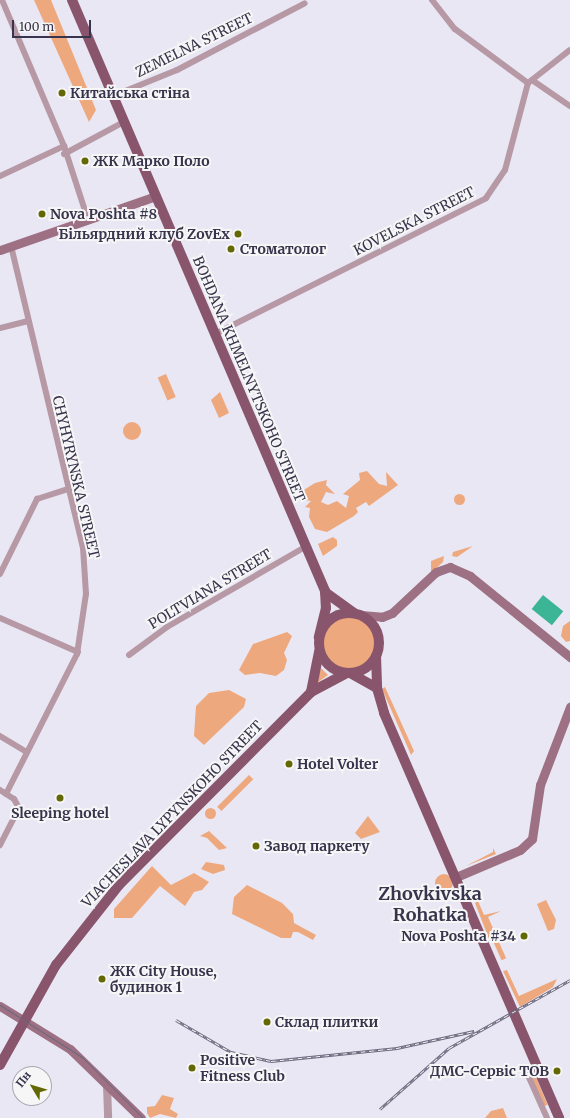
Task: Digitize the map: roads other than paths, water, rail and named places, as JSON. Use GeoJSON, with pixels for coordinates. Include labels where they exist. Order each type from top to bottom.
{"type":"FeatureCollection","features":[{"type":"Feature","properties":{"kind":"main road","name":"BOHDANA KHMELNYTSKOHO STREET"},"geometry":{"type":"LineString","coordinates":[[72,0],[325,592]]}},
{"type":"Feature","properties":{"kind":"main road"},"geometry":{"type":"LineString","coordinates":[[0,250],[156,196]]}},
{"type":"Feature","properties":{"kind":"main road"},"geometry":{"type":"LineString","coordinates":[[319,643],[325,625],[336,616],[358,615],[382,617],[392,613],[436,572],[450,568],[470,576],[570,657]]}},
{"type":"Feature","properties":{"kind":"main road"},"geometry":{"type":"LineString","coordinates":[[377,688],[348,673],[328,665],[319,643],[325,592],[358,615],[376,630],[379,644],[376,656],[377,688],[403,759],[456,877],[559,1118]]}},
{"type":"Feature","properties":{"kind":"main road","name":"VIACHESLAVA LYPYNSKOHO STREET"},"geometry":{"type":"LineString","coordinates":[[311,692],[318,672],[319,643]]}},
{"type":"Feature","properties":{"kind":"main road"},"geometry":{"type":"LineString","coordinates":[[348,673],[362,670],[376,656]]}},
{"type":"Feature","properties":{"kind":"main road","name":"VIACHESLAVA LYPYNSKOHO STREET"},"geometry":{"type":"LineString","coordinates":[[0,1065],[24,1020],[69,945],[119,885],[311,692],[348,673]]}},
{"type":"Feature","properties":{"kind":"main road"},"geometry":{"type":"LineString","coordinates":[[456,877],[520,850],[532,839],[540,785],[570,707]]}},
{"type":"Feature","properties":{"kind":"main road"},"geometry":{"type":"LineString","coordinates":[[0,1006],[70,1049],[141,1118]]}},
{"type":"Feature","properties":{"kind":"street"},"geometry":{"type":"LineString","coordinates":[[2,0],[64,146],[64,154],[88,220]]}},
{"type":"Feature","properties":{"kind":"street"},"geometry":{"type":"LineString","coordinates":[[432,0],[455,29],[530,81],[570,106]]}},
{"type":"Feature","properties":{"kind":"street","name":"ZEMELNA STREET"},"geometry":{"type":"LineString","coordinates":[[113,96],[177,70],[305,3]]}},
{"type":"Feature","properties":{"kind":"street"},"geometry":{"type":"LineString","coordinates":[[530,81],[570,50]]}},
{"type":"Feature","properties":{"kind":"street","name":"KOVELSKA STREET"},"geometry":{"type":"LineString","coordinates":[[215,334],[486,198],[505,170],[530,81]]}},
{"type":"Feature","properties":{"kind":"street"},"geometry":{"type":"LineString","coordinates":[[64,154],[124,122]]}},
{"type":"Feature","properties":{"kind":"street"},"geometry":{"type":"LineString","coordinates":[[0,176],[64,146]]}},
{"type":"Feature","properties":{"kind":"street","name":"CHYHYRYNSKA STREET"},"geometry":{"type":"LineString","coordinates":[[3,792],[27,752],[78,652],[86,594],[85,572],[68,489],[11,246]]}},
{"type":"Feature","properties":{"kind":"street"},"geometry":{"type":"LineString","coordinates":[[0,328],[28,321]]}},
{"type":"Feature","properties":{"kind":"street"},"geometry":{"type":"LineString","coordinates":[[0,574],[37,499],[68,489]]}},
{"type":"Feature","properties":{"kind":"street","name":"POLTVIANA STREET"},"geometry":{"type":"LineString","coordinates":[[129,656],[166,627],[305,547]]}},
{"type":"Feature","properties":{"kind":"street"},"geometry":{"type":"LineString","coordinates":[[0,618],[78,652]]}},
{"type":"Feature","properties":{"kind":"street"},"geometry":{"type":"LineString","coordinates":[[0,736],[27,752]]}},
{"type":"Feature","properties":{"kind":"street"},"geometry":{"type":"LineString","coordinates":[[0,845],[19,808],[3,792]]}},
{"type":"Feature","properties":{"kind":"street"},"geometry":{"type":"LineString","coordinates":[[527,1073],[547,1118]]}},
{"type":"Feature","properties":{"kind":"street"},"geometry":{"type":"LineString","coordinates":[[107,1085],[108,1118]]}},
{"type":"Feature","properties":{"kind":"tram line"},"geometry":{"type":"LineString","coordinates":[[0,1005],[82,1057],[143,1118]]}},
{"type":"Feature","properties":{"kind":"railway"},"geometry":{"type":"LineString","coordinates":[[380,1109],[449,1048],[570,980]]}},
{"type":"Feature","properties":{"kind":"railway"},"geometry":{"type":"LineString","coordinates":[[176,1020],[231,1052],[271,1061],[397,1048],[474,1031]]}},
{"type":"Feature","properties":{"kind":"place","name":"Китайська стіна"},"geometry":{"type":"Point","coordinates":[62,93]}},
{"type":"Feature","properties":{"kind":"place","name":"ЖК Марко Поло"},"geometry":{"type":"Point","coordinates":[85,161]}},
{"type":"Feature","properties":{"kind":"place","name":"Nova Poshta #8"},"geometry":{"type":"Point","coordinates":[42,214]}},
{"type":"Feature","properties":{"kind":"place","name":"Більярдний клуб ZovEx"},"geometry":{"type":"Point","coordinates":[238,234]}},
{"type":"Feature","properties":{"kind":"place","name":"Стоматолог"},"geometry":{"type":"Point","coordinates":[231,249]}},
{"type":"Feature","properties":{"kind":"place","name":"Hotel Volter"},"geometry":{"type":"Point","coordinates":[289,764]}},
{"type":"Feature","properties":{"kind":"place","name":"Sleeping hotel"},"geometry":{"type":"Point","coordinates":[60,798]}},
{"type":"Feature","properties":{"kind":"place","name":"Завод паркету"},"geometry":{"type":"Point","coordinates":[256,846]}},
{"type":"Feature","properties":{"kind":"place","name":"Nova Poshta #34"},"geometry":{"type":"Point","coordinates":[524,936]}},
{"type":"Feature","properties":{"kind":"place","name":"ЖК City House, будинок 1"},"geometry":{"type":"Point","coordinates":[102,979]}},
{"type":"Feature","properties":{"kind":"place","name":"Склад плитки"},"geometry":{"type":"Point","coordinates":[267,1022]}},
{"type":"Feature","properties":{"kind":"place","name":"Positive Fitness Club"},"geometry":{"type":"Point","coordinates":[192,1068]}},
{"type":"Feature","properties":{"kind":"place","name":"ДМС-Сервіс ТОВ"},"geometry":{"type":"Point","coordinates":[557,1071]}},
{"type":"Feature","properties":{"kind":"district","name":"Zhovkivska Rohatka"},"geometry":{"type":"Point","coordinates":[430,905]}}]}
